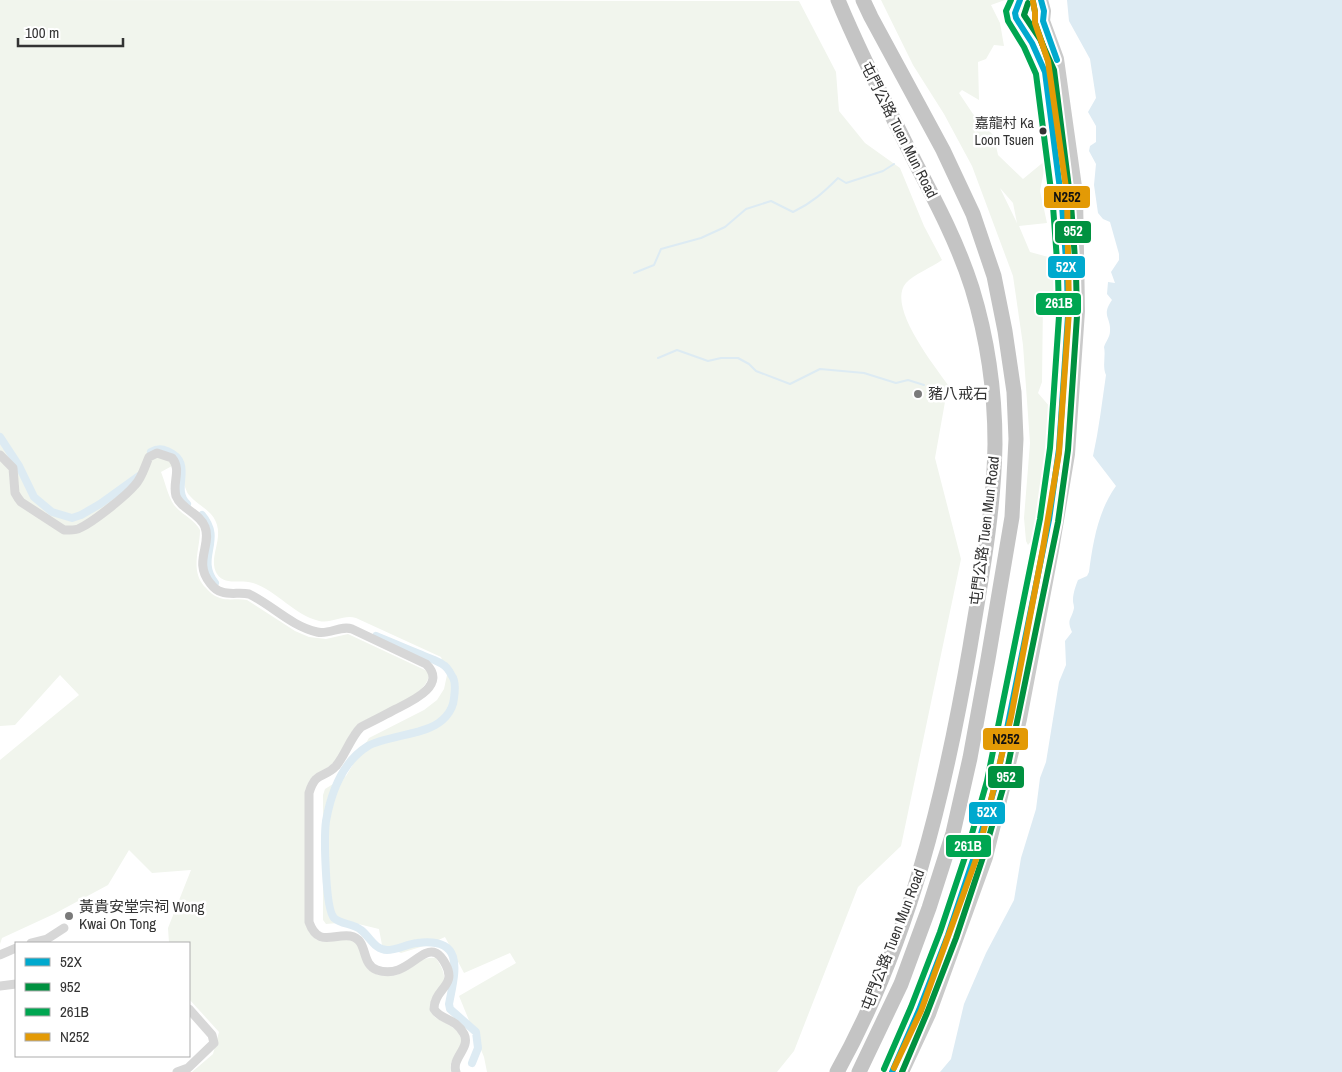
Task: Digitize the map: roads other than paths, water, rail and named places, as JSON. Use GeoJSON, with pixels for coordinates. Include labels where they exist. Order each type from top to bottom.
{"type":"FeatureCollection","features":[{"type":"Feature","properties":{"kind":"highway","name":"屯門公路 Tuen Mun Road"},"geometry":{"type":"LineString","coordinates":[[838,0],[858,49],[955,241],[972,290],[986,348],[992,393],[995,444],[991,501],[980,585],[963,685],[932,830],[910,905],[883,975],[838,1072]]}},
{"type":"Feature","properties":{"kind":"highway","name":"屯門公路 Tuen Mun Road"},"geometry":{"type":"LineString","coordinates":[[859,1072],[901,984],[929,908],[953,833],[977,722],[1012,517],[1016,439],[1014,392],[1005,331],[994,276],[973,214],[943,150],[863,0]]}},
{"type":"Feature","properties":{"kind":"main road"},"geometry":{"type":"LineString","coordinates":[[1022,1],[1015,13],[1016,18],[1040,58],[1045,72],[1048,93]]}},
{"type":"Feature","properties":{"kind":"main road"},"geometry":{"type":"LineString","coordinates":[[892,1072],[919,1010],[948,935],[976,854],[996,783],[1068,454],[1078,312],[1076,194],[1057,59],[1043,21],[1044,11],[1039,2]]}},
{"type":"Feature","properties":{"kind":"main road"},"geometry":{"type":"LineString","coordinates":[[1021,27],[1031,30],[1043,21]]}},
{"type":"Feature","properties":{"kind":"main road"},"geometry":{"type":"LineString","coordinates":[[902,1072],[929,1014],[986,857],[1020,719],[1047,550],[1049,520],[1059,449],[1068,303]]}},
{"type":"Feature","properties":{"kind":"street"},"geometry":{"type":"LineString","coordinates":[[0,455],[13,468],[15,492],[21,502],[64,530],[78,529],[92,521],[132,489],[140,478],[149,457],[158,453],[172,458],[177,467],[176,496],[180,503],[199,518],[206,528],[202,566],[206,579],[214,588],[222,593],[241,592],[249,594],[298,625],[311,631],[325,633],[345,628],[352,629],[426,664],[430,668],[433,676],[427,690],[417,699],[361,727],[356,732],[336,766],[318,776],[313,782],[310,792],[309,922],[314,932],[322,937],[348,936],[357,939],[364,946],[368,963],[373,968],[380,970],[398,971],[424,954],[434,953],[438,955],[447,967],[449,978],[448,984],[436,997],[434,1009],[439,1016],[454,1022],[464,1034],[466,1041],[455,1063],[456,1072]]}},
{"type":"Feature","properties":{"kind":"street"},"geometry":{"type":"LineString","coordinates":[[35,942],[46,939],[64,928]]}},
{"type":"Feature","properties":{"kind":"street"},"geometry":{"type":"LineString","coordinates":[[0,955],[15,948]]}},
{"type":"Feature","properties":{"kind":"street"},"geometry":{"type":"LineString","coordinates":[[0,986],[15,984]]}},
{"type":"Feature","properties":{"kind":"street"},"geometry":{"type":"LineString","coordinates":[[177,1072],[188,1068],[214,1043],[212,1035],[190,1010]]}},
{"type":"Feature","properties":{"kind":"waterway"},"geometry":{"type":"LineString","coordinates":[[634,273],[654,265],[661,249],[701,238],[725,227],[746,209],[771,201],[793,212],[817,197],[838,178],[846,183],[883,171],[894,164]]}},
{"type":"Feature","properties":{"kind":"waterway"},"geometry":{"type":"LineString","coordinates":[[658,358],[677,350],[708,361],[721,358],[738,358],[749,364],[756,371],[790,384],[820,369],[864,373],[896,383],[908,380],[924,385]]}},
{"type":"Feature","properties":{"kind":"waterway"},"geometry":{"type":"LineString","coordinates":[[0,437],[19,466],[34,497],[52,512],[72,518],[100,504],[139,476]]}},
{"type":"Feature","properties":{"kind":"waterway"},"geometry":{"type":"LineString","coordinates":[[151,452],[159,449],[165,450],[175,456],[180,462],[182,469],[182,498],[187,504]]}},
{"type":"Feature","properties":{"kind":"waterway"},"geometry":{"type":"LineString","coordinates":[[202,515],[208,524],[210,533],[208,565],[215,583]]}},
{"type":"Feature","properties":{"kind":"waterway"},"geometry":{"type":"LineString","coordinates":[[376,636],[435,660],[445,666],[454,681],[453,703],[446,716],[434,726],[368,746],[351,761],[339,779],[326,821],[326,871],[331,912],[334,918],[340,922],[358,928],[379,948],[387,950],[417,943],[433,943],[444,946],[450,951],[454,959],[454,969],[449,1004],[450,1009],[476,1032],[478,1048],[472,1063]]}},
{"type":"Feature","properties":{"kind":"tunnel"},"geometry":{"type":"LineString","coordinates":[[1048,93],[1062,205],[1068,303]]}},
{"type":"Feature","properties":{"kind":"place","name":"嘉龍村 Ka Loon Tsuen"},"geometry":{"type":"Point","coordinates":[1043,131]}},
{"type":"Feature","properties":{"kind":"place","name":"豬八戒石"},"geometry":{"type":"Point","coordinates":[918,394]}},
{"type":"Feature","properties":{"kind":"place","name":"黃貴安堂宗祠 Wong Kwai On Tong"},"geometry":{"type":"Point","coordinates":[69,916]}}]}
